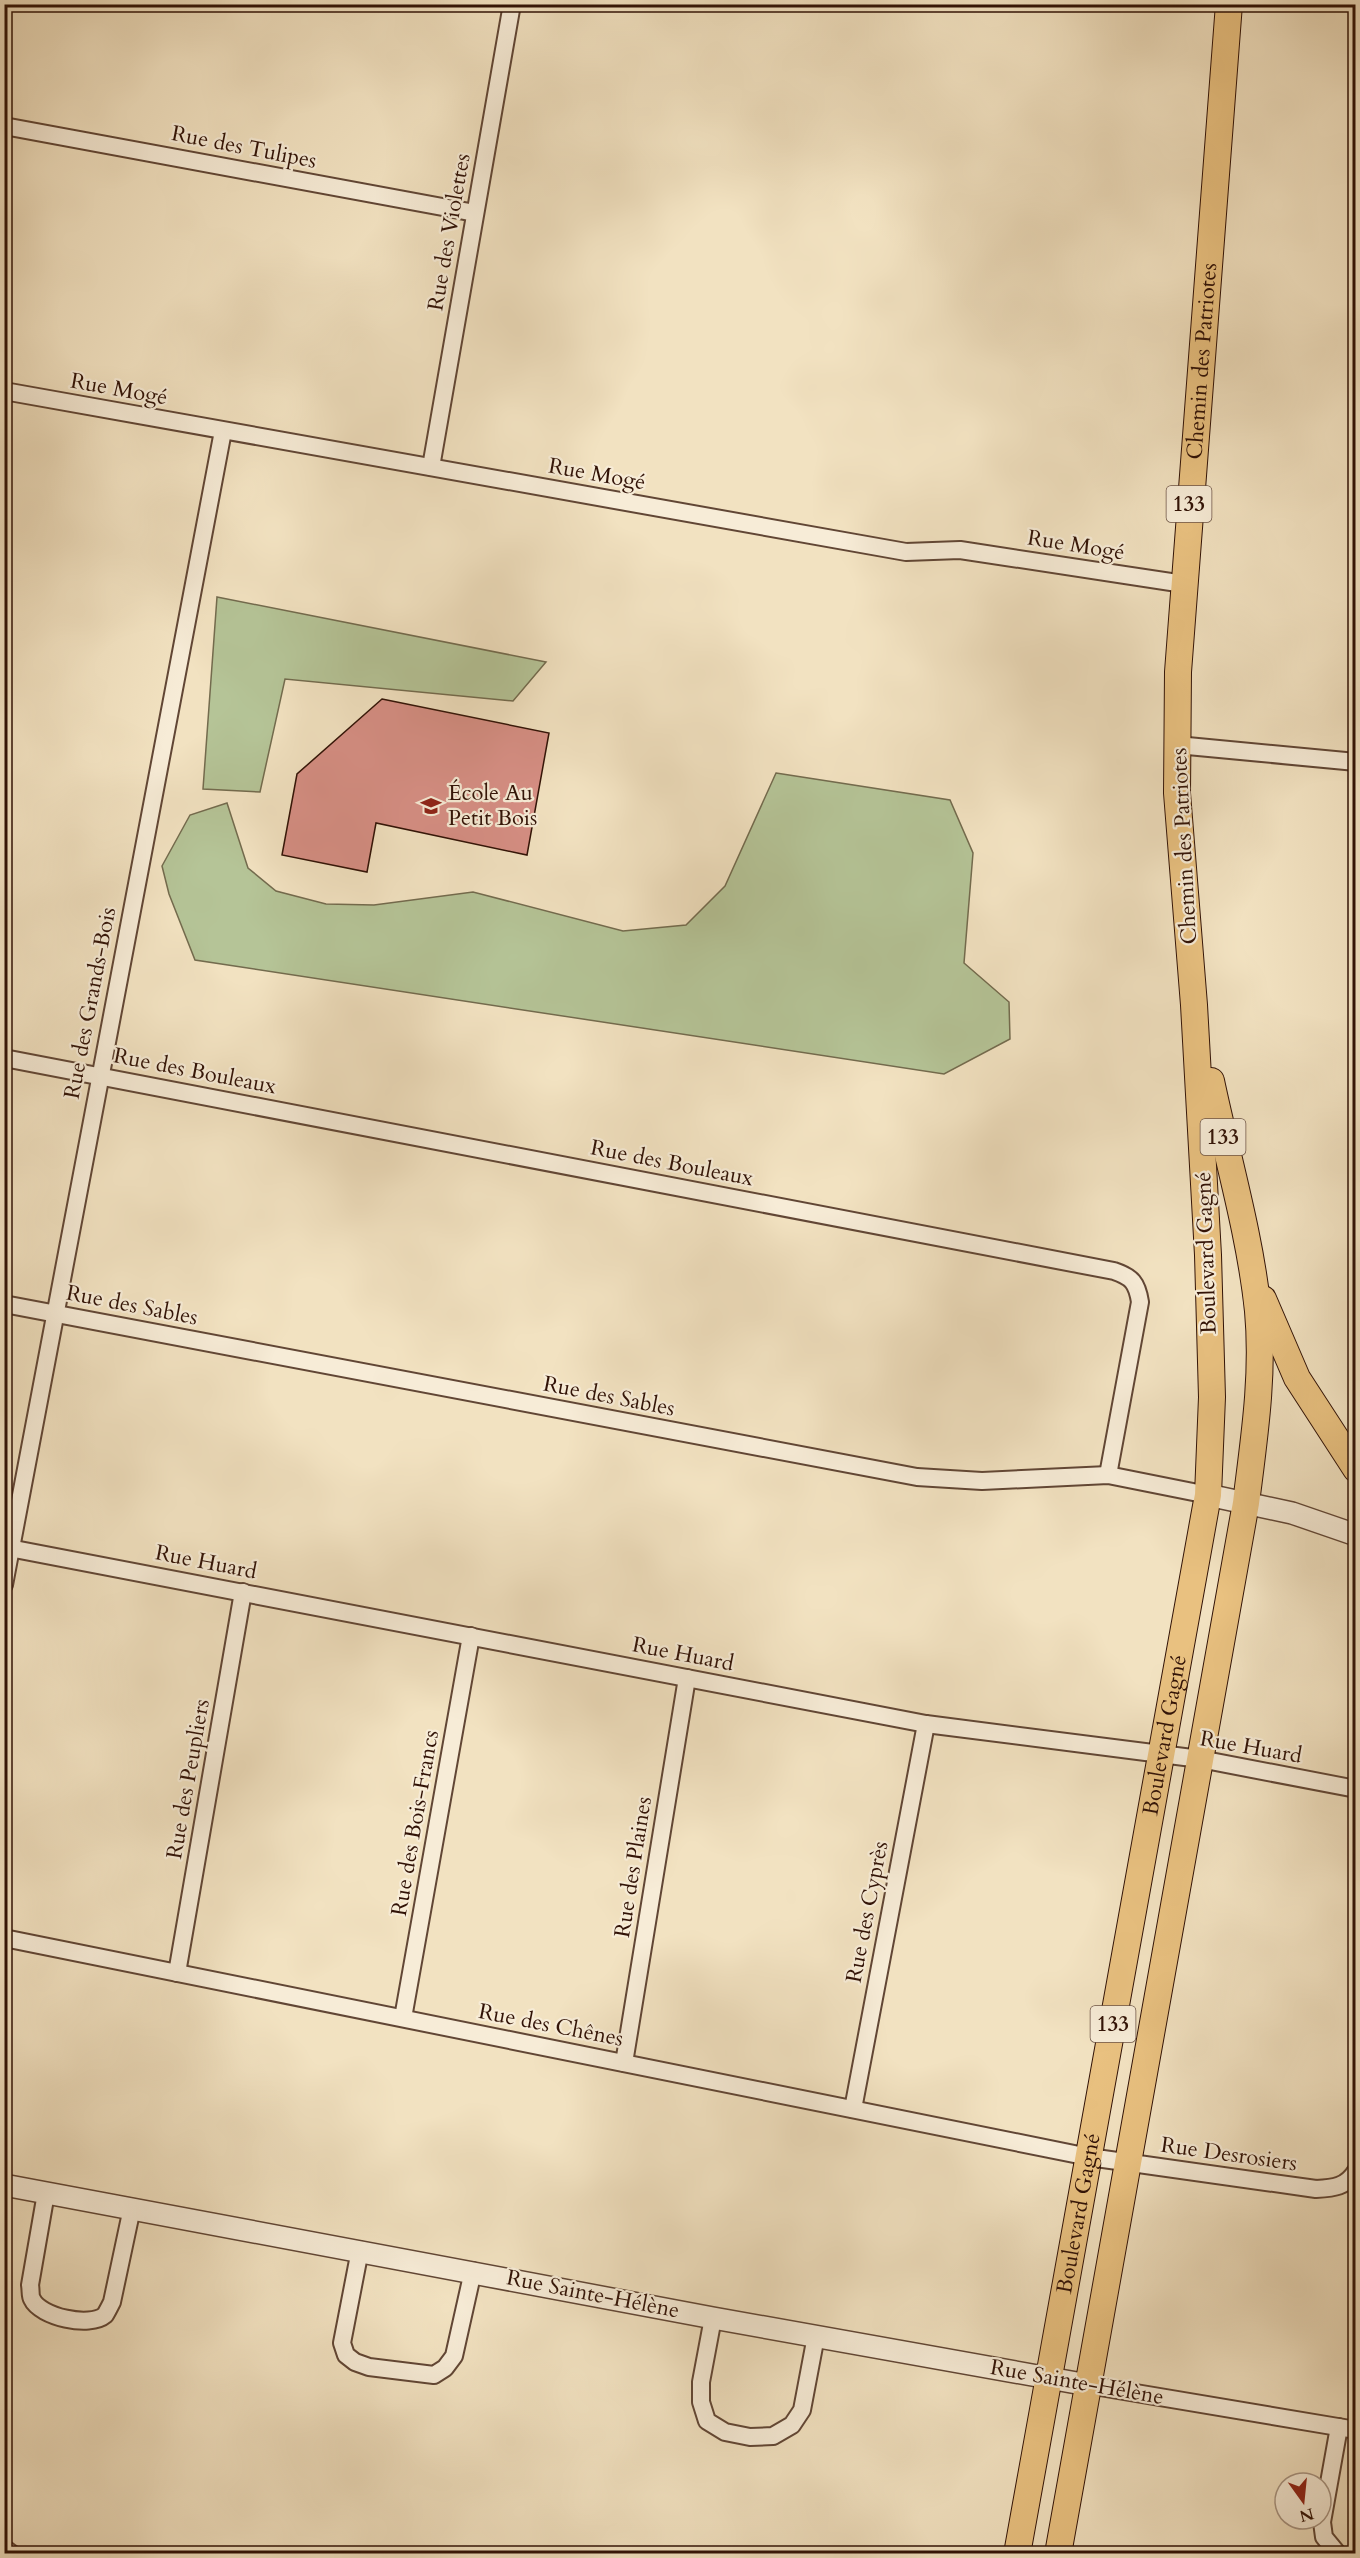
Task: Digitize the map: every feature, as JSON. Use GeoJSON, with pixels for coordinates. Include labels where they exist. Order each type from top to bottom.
{"type":"FeatureCollection","features":[{"type":"Feature","properties":{"kind":"main road","name":"Chemin des Patriotes"},"geometry":{"type":"LineString","coordinates":[[1194,1005],[1178,814],[1178,672],[1229,4]]}},
{"type":"Feature","properties":{"kind":"main road","name":"Boulevard Gagné"},"geometry":{"type":"LineString","coordinates":[[1058,2553],[1246,1503],[1259,1401],[1258,1312],[1252,1269],[1194,1005]]}},
{"type":"Feature","properties":{"kind":"main road","name":"Boulevard Gagné"},"geometry":{"type":"LineString","coordinates":[[1017,2553],[1208,1495],[1212,1397],[1194,1005]]}},
{"type":"Feature","properties":{"kind":"main road"},"geometry":{"type":"LineString","coordinates":[[1252,1269],[1297,1378],[1356,1470]]}},
{"type":"Feature","properties":{"kind":"street","name":"Rue des Violettes"},"geometry":{"type":"LineString","coordinates":[[430,467],[512,4]]}},
{"type":"Feature","properties":{"kind":"street","name":"Rue des Tulipes"},"geometry":{"type":"LineString","coordinates":[[4,126],[475,213]]}},
{"type":"Feature","properties":{"kind":"street","name":"Rue Mogé"},"geometry":{"type":"LineString","coordinates":[[4,391],[906,552],[960,550],[1184,584]]}},
{"type":"Feature","properties":{"kind":"street","name":"Rue des Grands-Bois"},"geometry":{"type":"LineString","coordinates":[[4,1585],[8,1547],[55,1314],[223,431]]}},
{"type":"Feature","properties":{"kind":"street"},"geometry":{"type":"LineString","coordinates":[[1177,745],[1356,762]]}},
{"type":"Feature","properties":{"kind":"street","name":"Rue des Bouleaux"},"geometry":{"type":"LineString","coordinates":[[4,1058],[1114,1271],[1128,1276],[1138,1286],[1140,1302],[1108,1475]]}},
{"type":"Feature","properties":{"kind":"street","name":"Rue des Sables"},"geometry":{"type":"LineString","coordinates":[[4,1304],[917,1477],[982,1481],[1108,1475],[1208,1495]]}},
{"type":"Feature","properties":{"kind":"street"},"geometry":{"type":"LineString","coordinates":[[1208,1495],[1292,1513],[1356,1535]]}},
{"type":"Feature","properties":{"kind":"street","name":"Rue Huard"},"geometry":{"type":"LineString","coordinates":[[8,1547],[926,1724],[1200,1759],[1356,1789]]}},
{"type":"Feature","properties":{"kind":"street","name":"Rue des Peupliers"},"geometry":{"type":"LineString","coordinates":[[177,1973],[243,1592]]}},
{"type":"Feature","properties":{"kind":"street","name":"Rue des Bois-Francs"},"geometry":{"type":"LineString","coordinates":[[403,2018],[471,1636]]}},
{"type":"Feature","properties":{"kind":"street","name":"Rue des Plaines"},"geometry":{"type":"LineString","coordinates":[[624,2063],[687,1678]]}},
{"type":"Feature","properties":{"kind":"street","name":"Rue des Cyprès"},"geometry":{"type":"LineString","coordinates":[[853,2109],[926,1724]]}},
{"type":"Feature","properties":{"kind":"street","name":"Rue des Chênes"},"geometry":{"type":"LineString","coordinates":[[4,1938],[1089,2157]]}},
{"type":"Feature","properties":{"kind":"street","name":"Rue Desrosiers"},"geometry":{"type":"LineString","coordinates":[[1089,2157],[1316,2190],[1342,2185],[1349,2181],[1356,2171]]}},
{"type":"Feature","properties":{"kind":"street","name":"Rue Sainte-Hélène"},"geometry":{"type":"LineString","coordinates":[[4,2185],[473,2271],[713,2318],[1347,2429],[1322,2522],[1324,2537],[1338,2553]]}},
{"type":"Feature","properties":{"kind":"street"},"geometry":{"type":"LineString","coordinates":[[46,2193],[30,2285],[31,2298],[39,2308],[49,2314],[76,2320],[92,2320],[105,2315],[112,2302],[132,2208]]}},
{"type":"Feature","properties":{"kind":"street"},"geometry":{"type":"LineString","coordinates":[[360,2250],[342,2343],[346,2355],[355,2362],[379,2370],[434,2375],[445,2368],[454,2356],[473,2271]]}},
{"type":"Feature","properties":{"kind":"street"},"geometry":{"type":"LineString","coordinates":[[713,2318],[701,2382],[701,2402],[707,2421],[724,2432],[773,2436],[792,2425],[802,2410],[816,2336]]}},
{"type":"Feature","properties":{"kind":"street"},"geometry":{"type":"LineString","coordinates":[[4,2548],[12,2553]]}},
{"type":"Feature","properties":{"kind":"green space"},"geometry":{"type":"Polygon","coordinates":[[[217,597],[546,662],[513,701],[285,679],[260,792],[203,789],[217,597]]]}},
{"type":"Feature","properties":{"kind":"green space"},"geometry":{"type":"Polygon","coordinates":[[[776,773],[950,800],[973,853],[964,963],[1009,1002],[1010,1039],[944,1074],[195,960],[169,894],[162,866],[190,815],[227,803],[248,868],[276,891],[326,904],[374,905],[473,892],[623,931],[686,925],[725,886],[776,773]]]}},
{"type":"Feature","properties":{"kind":"building","name":"École Au Petit Bois"},"geometry":{"type":"Polygon","coordinates":[[[382,699],[549,733],[527,855],[376,823],[367,872],[282,855],[297,774],[382,699]]]}},
{"type":"Feature","properties":{"kind":"place","name":"École Au Petit Bois"},"geometry":{"type":"Point","coordinates":[431,806]}}]}
